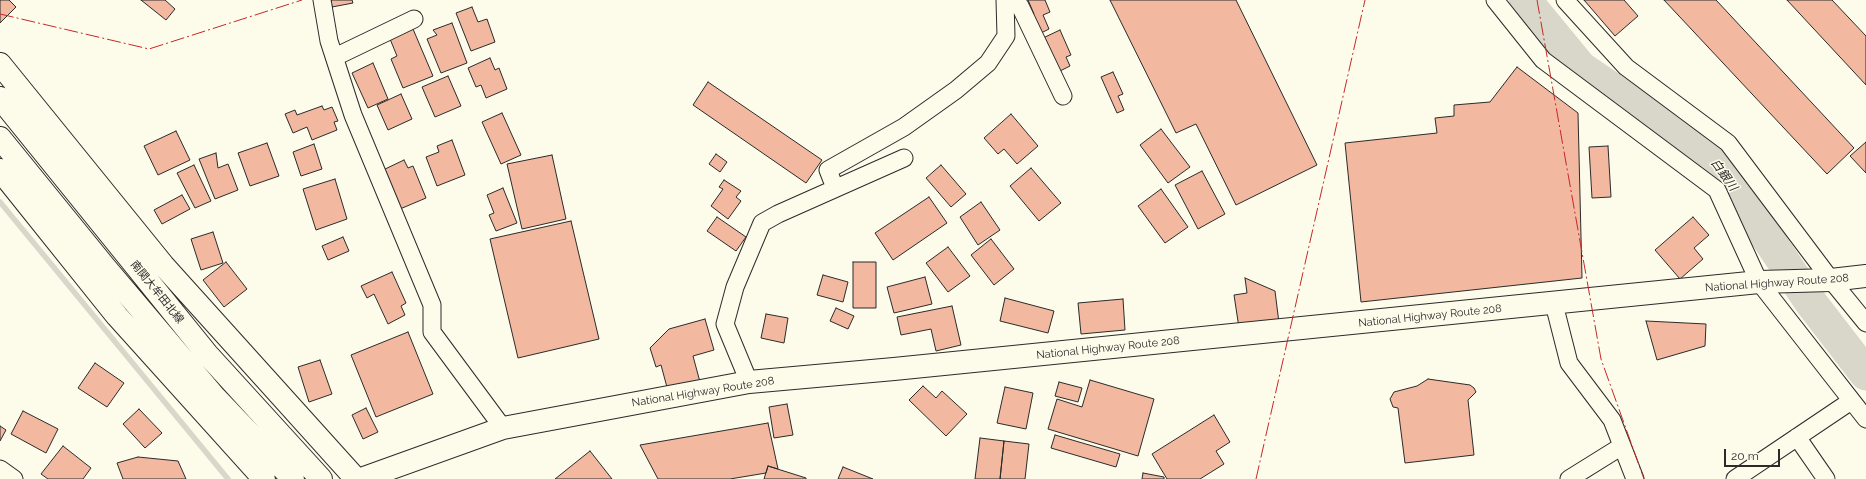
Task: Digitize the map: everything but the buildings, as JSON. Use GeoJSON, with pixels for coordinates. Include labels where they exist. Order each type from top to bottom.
{"type":"FeatureCollection","features":[{"type":"Feature","properties":{"kind":"main road"},"geometry":{"type":"LineString","coordinates":[[0,64],[163,265],[356,479]]}},
{"type":"Feature","properties":{"kind":"main road","name":"南関大牟田北線"},"geometry":{"type":"LineString","coordinates":[[0,98],[207,354],[321,479]]}},
{"type":"Feature","properties":{"kind":"main road","name":"南関大牟田北線"},"geometry":{"type":"LineString","coordinates":[[0,138],[104,266],[214,396],[293,479]]}},
{"type":"Feature","properties":{"kind":"main road"},"geometry":{"type":"LineString","coordinates":[[2,178],[117,316],[264,479]]}},
{"type":"Feature","properties":{"kind":"main road","name":"National Highway Route 208"},"geometry":{"type":"LineString","coordinates":[[361,479],[503,428],[749,382],[1554,304],[1759,282],[1831,280],[1866,276]]}},
{"type":"Feature","properties":{"kind":"street"},"geometry":{"type":"LineString","coordinates":[[322,0],[329,41],[353,115],[432,305],[432,332],[503,428]]}},
{"type":"Feature","properties":{"kind":"street"},"geometry":{"type":"LineString","coordinates":[[835,188],[828,170],[904,127],[956,90],[988,63],[1006,36],[1005,0]]}},
{"type":"Feature","properties":{"kind":"street"},"geometry":{"type":"LineString","coordinates":[[1015,0],[1020,6],[1063,96]]}},
{"type":"Feature","properties":{"kind":"street"},"geometry":{"type":"LineString","coordinates":[[1496,0],[1543,60],[1717,190],[1759,282],[1866,419]]}},
{"type":"Feature","properties":{"kind":"street"},"geometry":{"type":"LineString","coordinates":[[1565,0],[1626,66],[1728,143],[1831,280],[1866,323]]}},
{"type":"Feature","properties":{"kind":"street"},"geometry":{"type":"LineString","coordinates":[[335,56],[414,19]]}},
{"type":"Feature","properties":{"kind":"street"},"geometry":{"type":"LineString","coordinates":[[749,382],[726,324],[735,287],[762,223],[778,214],[904,158]]}},
{"type":"Feature","properties":{"kind":"street"},"geometry":{"type":"LineString","coordinates":[[1554,304],[1569,363],[1612,420],[1635,479]]}},
{"type":"Feature","properties":{"kind":"street"},"geometry":{"type":"LineString","coordinates":[[1735,479],[1851,401]]}},
{"type":"Feature","properties":{"kind":"street"},"geometry":{"type":"LineString","coordinates":[[1797,437],[1826,479]]}},
{"type":"Feature","properties":{"kind":"street"},"geometry":{"type":"LineString","coordinates":[[1569,479],[1622,446]]}},
{"type":"Feature","properties":{"kind":"street"},"geometry":{"type":"LineString","coordinates":[[0,469],[14,479]]}},
{"type":"Feature","properties":{"kind":"waterway","name":"白銀川"},"geometry":{"type":"LineString","coordinates":[[1525,0],[1581,68],[1714,158],[1812,304],[1866,374]]}},
{"type":"Feature","properties":{"kind":"waterway"},"geometry":{"type":"LineString","coordinates":[[0,202],[228,479]]}},
{"type":"Feature","properties":{"kind":"power"},"geometry":{"type":"LineString","coordinates":[[0,14],[149,49],[302,0]]}},
{"type":"Feature","properties":{"kind":"power"},"geometry":{"type":"LineString","coordinates":[[1256,479],[1365,0]]}},
{"type":"Feature","properties":{"kind":"power"},"geometry":{"type":"LineString","coordinates":[[1537,0],[1601,359],[1644,479]]}}]}
